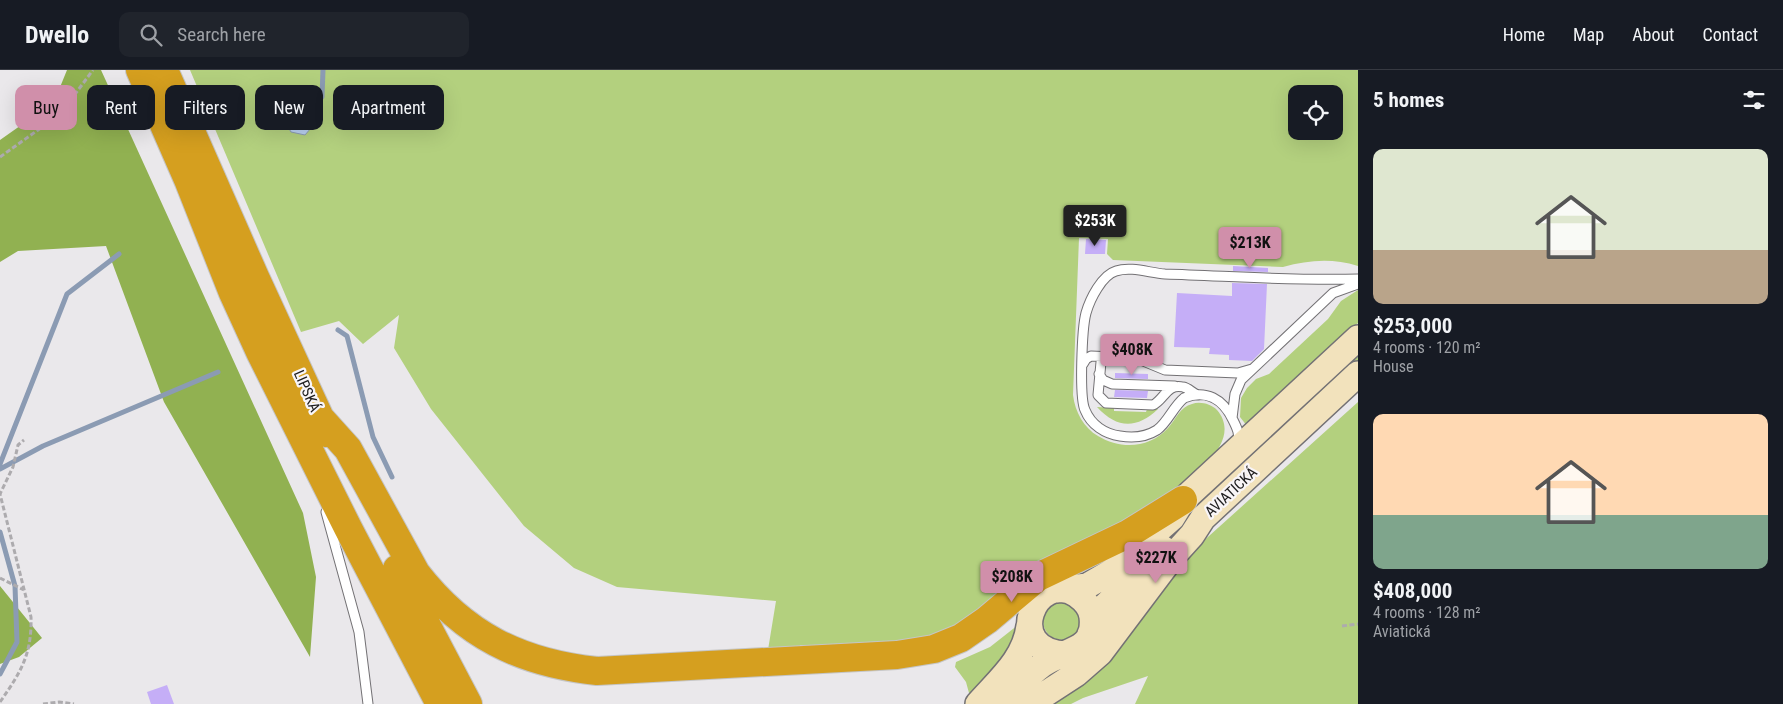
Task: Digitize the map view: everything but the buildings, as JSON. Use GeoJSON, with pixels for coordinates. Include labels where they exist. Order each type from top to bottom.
{"type":"FeatureCollection","features":[{"type":"Feature","properties":{"kind":"highway","name":"LIPSKÁ"},"geometry":{"type":"LineString","coordinates":[[140,70],[189,182],[233,293],[468,704]]}},
{"type":"Feature","properties":{"kind":"highway","name":"LIPSKÁ"},"geometry":{"type":"LineString","coordinates":[[164,70],[309,424],[440,704]]}},
{"type":"Feature","properties":{"kind":"highway"},"geometry":{"type":"LineString","coordinates":[[309,424],[348,449],[406,558],[429,590],[462,622],[512,652],[552,664],[597,671],[916,654],[948,644],[987,620],[1038,577],[1128,534],[1193,509]]}},
{"type":"Feature","properties":{"kind":"highway"},"geometry":{"type":"LineString","coordinates":[[804,660],[857,667],[901,666],[943,660],[968,651],[990,639],[1049,594]]}},
{"type":"Feature","properties":{"kind":"main road","name":"AVIATICKÁ"},"geometry":{"type":"LineString","coordinates":[[1030,704],[1076,674],[1100,653],[1172,556],[1192,535],[1193,509],[1233,455],[1358,338]]}},
{"type":"Feature","properties":{"kind":"main road","name":"AVIATICKÁ"},"geometry":{"type":"LineString","coordinates":[[1049,594],[1087,586],[1112,572],[1172,518],[1193,509],[1352,382]]}},
{"type":"Feature","properties":{"kind":"main road"},"geometry":{"type":"LineString","coordinates":[[1000,704],[1042,665],[1056,656],[1066,654],[1081,647],[1099,615],[1117,593],[1184,530],[1193,509]]}},
{"type":"Feature","properties":{"kind":"main road"},"geometry":{"type":"LineString","coordinates":[[978,704],[1020,656],[1026,645],[1030,613],[1049,594],[1066,591],[1082,599],[1092,616],[1090,634]]}},
{"type":"Feature","properties":{"kind":"main road"},"geometry":{"type":"LineString","coordinates":[[1029,626],[1036,643],[1046,651],[1066,654]]}},
{"type":"Feature","properties":{"kind":"lane"},"geometry":{"type":"LineString","coordinates":[[1198,395],[1179,402],[1157,430],[1140,436],[1115,435],[1101,429],[1085,411],[1081,396],[1086,312],[1102,282],[1117,270],[1322,280],[1358,279]]}},
{"type":"Feature","properties":{"kind":"lane"},"geometry":{"type":"LineString","coordinates":[[1232,418],[1238,384],[1333,293],[1358,284]]}},
{"type":"Feature","properties":{"kind":"lane"},"geometry":{"type":"LineString","coordinates":[[1083,364],[1088,357],[1109,356],[1136,358],[1165,370],[1238,373],[1254,368]]}},
{"type":"Feature","properties":{"kind":"lane"},"geometry":{"type":"LineString","coordinates":[[1109,356],[1101,362],[1099,374],[1098,396],[1103,402],[1152,406],[1170,389],[1177,387]]}},
{"type":"Feature","properties":{"kind":"lane"},"geometry":{"type":"LineString","coordinates":[[1099,374],[1102,380],[1112,384],[1186,388],[1198,395],[1218,400],[1232,418],[1239,436],[1233,455]]}},
{"type":"Feature","properties":{"kind":"lane"},"geometry":{"type":"LineString","coordinates":[[309,424],[322,498],[359,632],[368,704]]}},
{"type":"Feature","properties":{"kind":"path"},"geometry":{"type":"LineString","coordinates":[[0,157],[52,120],[64,109],[93,70]]}},
{"type":"Feature","properties":{"kind":"path"},"geometry":{"type":"LineString","coordinates":[[0,702],[24,666],[30,645],[31,618],[0,494],[13,467],[18,445],[24,440]]}},
{"type":"Feature","properties":{"kind":"path"},"geometry":{"type":"LineString","coordinates":[[1,579],[24,590]]}},
{"type":"Feature","properties":{"kind":"path"},"geometry":{"type":"LineString","coordinates":[[1342,626],[1358,624]]}},
{"type":"Feature","properties":{"kind":"path"},"geometry":{"type":"LineString","coordinates":[[43,704],[59,702],[74,704]]}},
{"type":"Feature","properties":{"kind":"green space"},"geometry":{"type":"Polygon","coordinates":[[[67,70],[101,70],[108,85],[87,85],[87,130],[128,130],[303,513],[316,577],[310,657],[164,402],[106,246],[18,251],[0,262],[0,140],[15,129],[77,130],[77,85],[61,85],[67,70]]]}},
{"type":"Feature","properties":{"kind":"green space"},"geometry":{"type":"Polygon","coordinates":[[[190,70],[1358,70],[1358,266],[1330,261],[1311,261],[1283,267],[1113,260],[1107,254],[1108,239],[1079,238],[1073,395],[1078,413],[1084,424],[1093,433],[1107,440],[1126,445],[1135,445],[1153,440],[1161,435],[1181,411],[1195,403],[1202,403],[1215,408],[1223,421],[1222,442],[1209,462],[1184,486],[948,636],[812,653],[811,645],[800,645],[801,653],[767,656],[776,601],[617,587],[574,568],[524,526],[431,409],[394,348],[399,315],[363,344],[339,321],[301,332],[215,130],[245,130],[245,85],[196,85],[190,70]]]}},
{"type":"Feature","properties":{"kind":"green space"},"geometry":{"type":"Polygon","coordinates":[[[1358,290],[1358,323],[1247,426],[1240,417],[1241,398],[1247,388],[1256,379],[1269,374],[1328,319],[1341,301],[1358,290]]]}},
{"type":"Feature","properties":{"kind":"green space"},"geometry":{"type":"Polygon","coordinates":[[[1358,352],[1358,361],[1142,562],[1098,599],[1095,594],[1358,352]]]}},
{"type":"Feature","properties":{"kind":"green space"},"geometry":{"type":"Polygon","coordinates":[[[1358,402],[1358,704],[1135,704],[1148,676],[1083,698],[1071,704],[1045,704],[1147,602],[1199,545],[1358,402]]]}},
{"type":"Feature","properties":{"kind":"green space"},"geometry":{"type":"Polygon","coordinates":[[[1097,407],[1114,408],[1114,411],[1146,412],[1147,409],[1158,409],[1142,420],[1127,424],[1112,419],[1097,407]]]}},
{"type":"Feature","properties":{"kind":"green space"},"geometry":{"type":"Polygon","coordinates":[[[0,586],[42,638],[19,657],[0,664],[0,586]]]}},
{"type":"Feature","properties":{"kind":"green space"},"geometry":{"type":"Polygon","coordinates":[[[1062,602],[1075,608],[1081,621],[1075,634],[1062,640],[1049,634],[1043,621],[1049,608],[1062,602]]]}},
{"type":"Feature","properties":{"kind":"green space"},"geometry":{"type":"Polygon","coordinates":[[[1018,625],[1022,634],[972,704],[966,682],[955,667],[956,662],[990,647],[1018,625]]]}},
{"type":"Feature","properties":{"kind":"water"},"geometry":{"type":"Polygon","coordinates":[[[290,130],[309,130],[305,135],[291,132],[290,130]]]}},
{"type":"Feature","properties":{"kind":"waterway"},"geometry":{"type":"LineString","coordinates":[[322,85],[323,70]]}},
{"type":"Feature","properties":{"kind":"waterway"},"geometry":{"type":"LineString","coordinates":[[0,464],[67,294],[119,254]]}},
{"type":"Feature","properties":{"kind":"waterway"},"geometry":{"type":"LineString","coordinates":[[338,330],[347,336],[373,437],[392,477]]}},
{"type":"Feature","properties":{"kind":"waterway"},"geometry":{"type":"LineString","coordinates":[[0,469],[43,446],[218,372]]}},
{"type":"Feature","properties":{"kind":"waterway"},"geometry":{"type":"LineString","coordinates":[[0,532],[15,586],[17,642],[0,674]]}}]}
